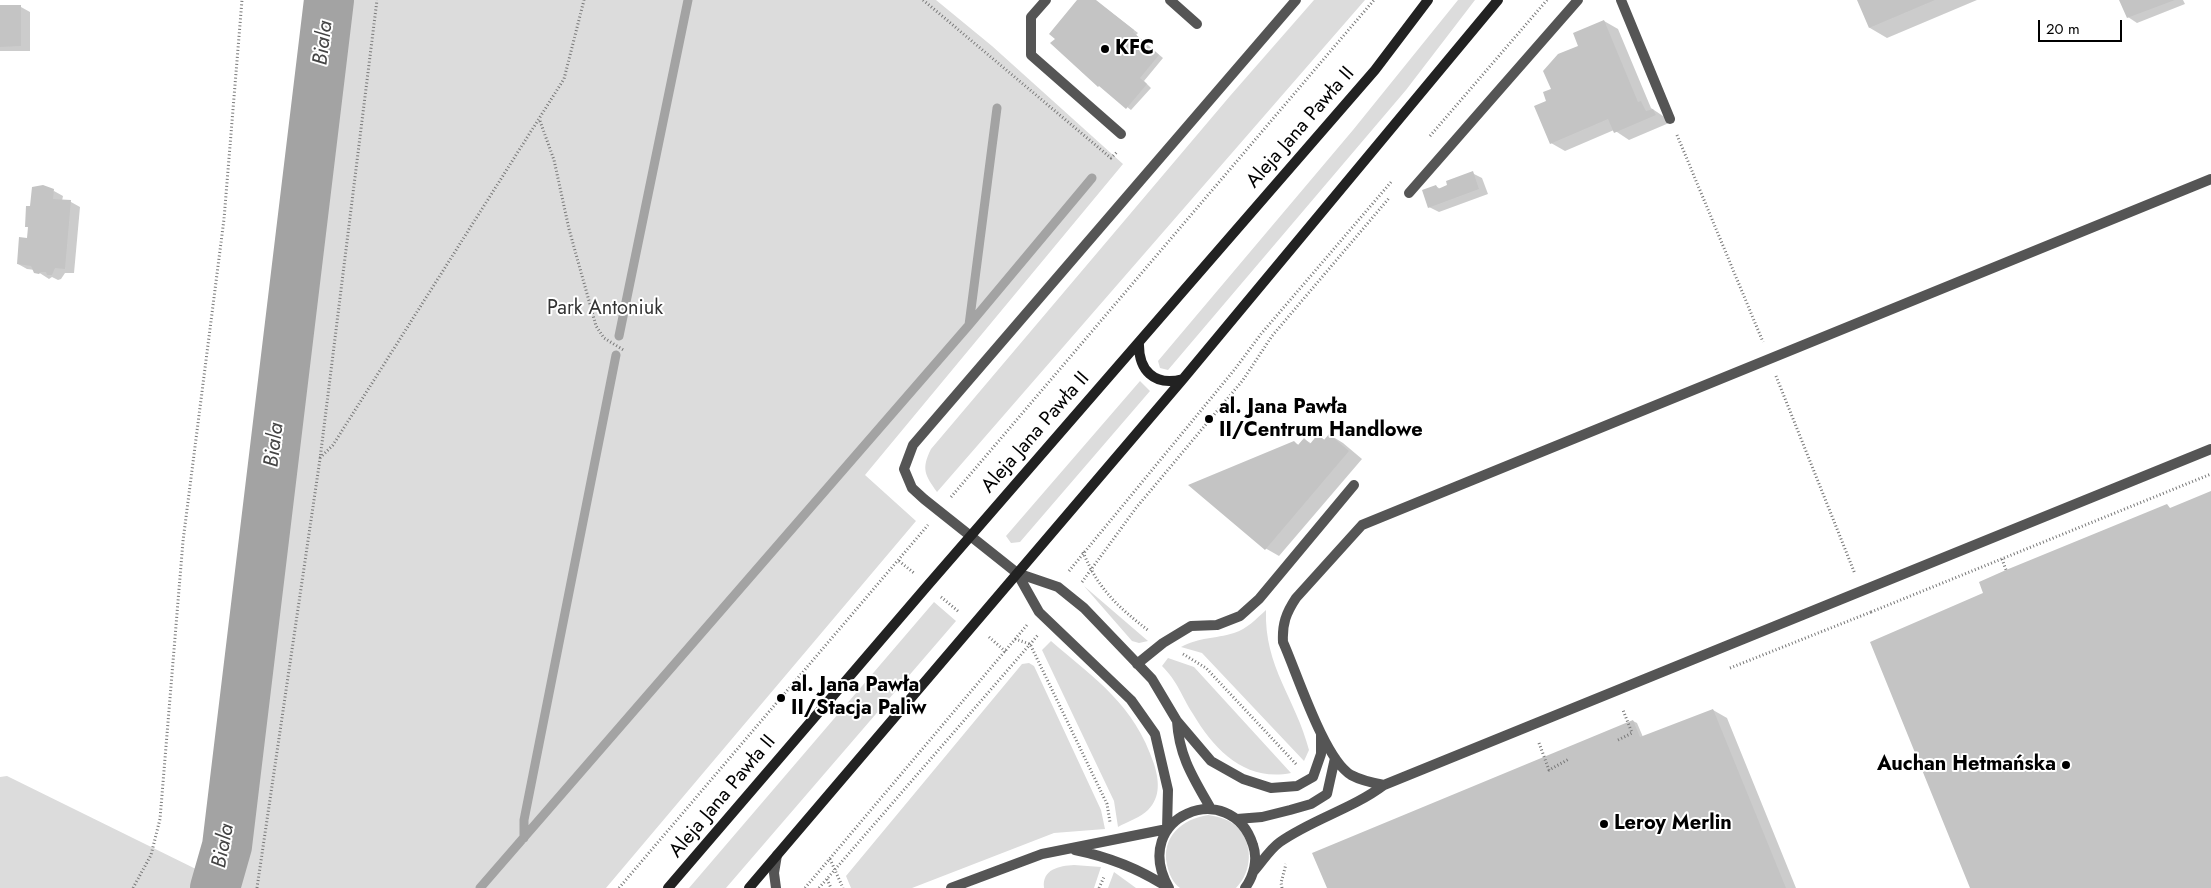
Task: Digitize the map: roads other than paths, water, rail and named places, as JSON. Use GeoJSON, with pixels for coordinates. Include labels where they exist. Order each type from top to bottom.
{"type":"FeatureCollection","features":[{"type":"Feature","properties":{"kind":"main road","name":"Aleja Jana Pawła II"},"geometry":{"type":"LineString","coordinates":[[668,888],[970,536],[1375,70],[1428,0]]}},
{"type":"Feature","properties":{"kind":"main road"},"geometry":{"type":"LineString","coordinates":[[749,888],[1183,379],[1498,0]]}},
{"type":"Feature","properties":{"kind":"main road"},"geometry":{"type":"LineString","coordinates":[[1140,342],[1141,362],[1154,377],[1173,382],[1183,379]]}},
{"type":"Feature","properties":{"kind":"lane"},"geometry":{"type":"LineString","coordinates":[[1046,0],[1031,17],[1031,54],[1121,134]]}},
{"type":"Feature","properties":{"kind":"lane"},"geometry":{"type":"LineString","coordinates":[[1170,0],[1197,24]]}},
{"type":"Feature","properties":{"kind":"lane"},"geometry":{"type":"LineString","coordinates":[[1296,0],[913,445],[904,469],[912,488],[1017,573],[1058,586],[1071,596],[1137,664],[1164,696],[1178,721],[1211,761],[1243,779],[1271,788],[1297,786],[1313,776],[1321,754],[1320,730]]}},
{"type":"Feature","properties":{"kind":"lane"},"geometry":{"type":"LineString","coordinates":[[1408,193],[1578,0]]}},
{"type":"Feature","properties":{"kind":"lane"},"geometry":{"type":"LineString","coordinates":[[1621,0],[1670,118]]}},
{"type":"Feature","properties":{"kind":"lane"},"geometry":{"type":"LineString","coordinates":[[1384,785],[1367,783],[1350,775],[1335,758],[1320,730],[1283,642],[1282,626],[1296,598],[1362,525],[2211,179]]}},
{"type":"Feature","properties":{"kind":"lane"},"geometry":{"type":"LineString","coordinates":[[1246,888],[1254,871],[1278,844],[1312,823],[1368,798],[1384,785],[2211,449]]}},
{"type":"Feature","properties":{"kind":"lane"},"geometry":{"type":"LineString","coordinates":[[1137,664],[1163,643],[1191,626],[1217,625],[1240,616],[1259,599],[1354,485]]}},
{"type":"Feature","properties":{"kind":"lane"},"geometry":{"type":"LineString","coordinates":[[1017,573],[1038,612],[1131,700],[1155,734],[1168,790],[1167,829],[1160,844],[1159,859],[1162,875],[1169,888]]}},
{"type":"Feature","properties":{"kind":"lane"},"geometry":{"type":"LineString","coordinates":[[1178,721],[1178,741],[1188,768],[1211,809]]}},
{"type":"Feature","properties":{"kind":"lane"},"geometry":{"type":"LineString","coordinates":[[1237,819],[1262,817],[1311,804],[1327,794],[1335,758]]}},
{"type":"Feature","properties":{"kind":"lane"},"geometry":{"type":"LineString","coordinates":[[951,888],[1042,854],[1167,829],[1187,814],[1211,809],[1225,812],[1237,819],[1250,834],[1256,852],[1254,871]]}},
{"type":"Feature","properties":{"kind":"lane"},"geometry":{"type":"LineString","coordinates":[[1071,849],[1110,858],[1146,873],[1169,888]]}},
{"type":"Feature","properties":{"kind":"lane"},"geometry":{"type":"LineString","coordinates":[[776,888],[774,873],[777,855]]}},
{"type":"Feature","properties":{"kind":"waterway","name":"Biala"},"geometry":{"type":"LineString","coordinates":[[215,888],[227,846],[329,0]]}},
{"type":"Feature","properties":{"kind":"waterway"},"geometry":{"type":"LineString","coordinates":[[619,336],[688,0]]}},
{"type":"Feature","properties":{"kind":"waterway"},"geometry":{"type":"LineString","coordinates":[[969,325],[997,108]]}},
{"type":"Feature","properties":{"kind":"waterway"},"geometry":{"type":"LineString","coordinates":[[480,888],[969,325],[1092,178]]}},
{"type":"Feature","properties":{"kind":"waterway"},"geometry":{"type":"LineString","coordinates":[[524,838],[524,820],[616,355]]}},
{"type":"Feature","properties":{"kind":"place","name":"KFC"},"geometry":{"type":"Point","coordinates":[1105,49]}},
{"type":"Feature","properties":{"kind":"place","name":"al. Jana Pawła II/Centrum Handlowe"},"geometry":{"type":"Point","coordinates":[1209,419]}},
{"type":"Feature","properties":{"kind":"place","name":"al. Jana Pawła II/Stacja Paliw"},"geometry":{"type":"Point","coordinates":[781,698]}},
{"type":"Feature","properties":{"kind":"place","name":"Auchan Hetmańska"},"geometry":{"type":"Point","coordinates":[2066,765]}},
{"type":"Feature","properties":{"kind":"place","name":"Leroy Merlin"},"geometry":{"type":"Point","coordinates":[1604,824]}},
{"type":"Feature","properties":{"kind":"park label","name":"Park Antoniuk"},"geometry":{"type":"Point","coordinates":[605,309]}}]}
